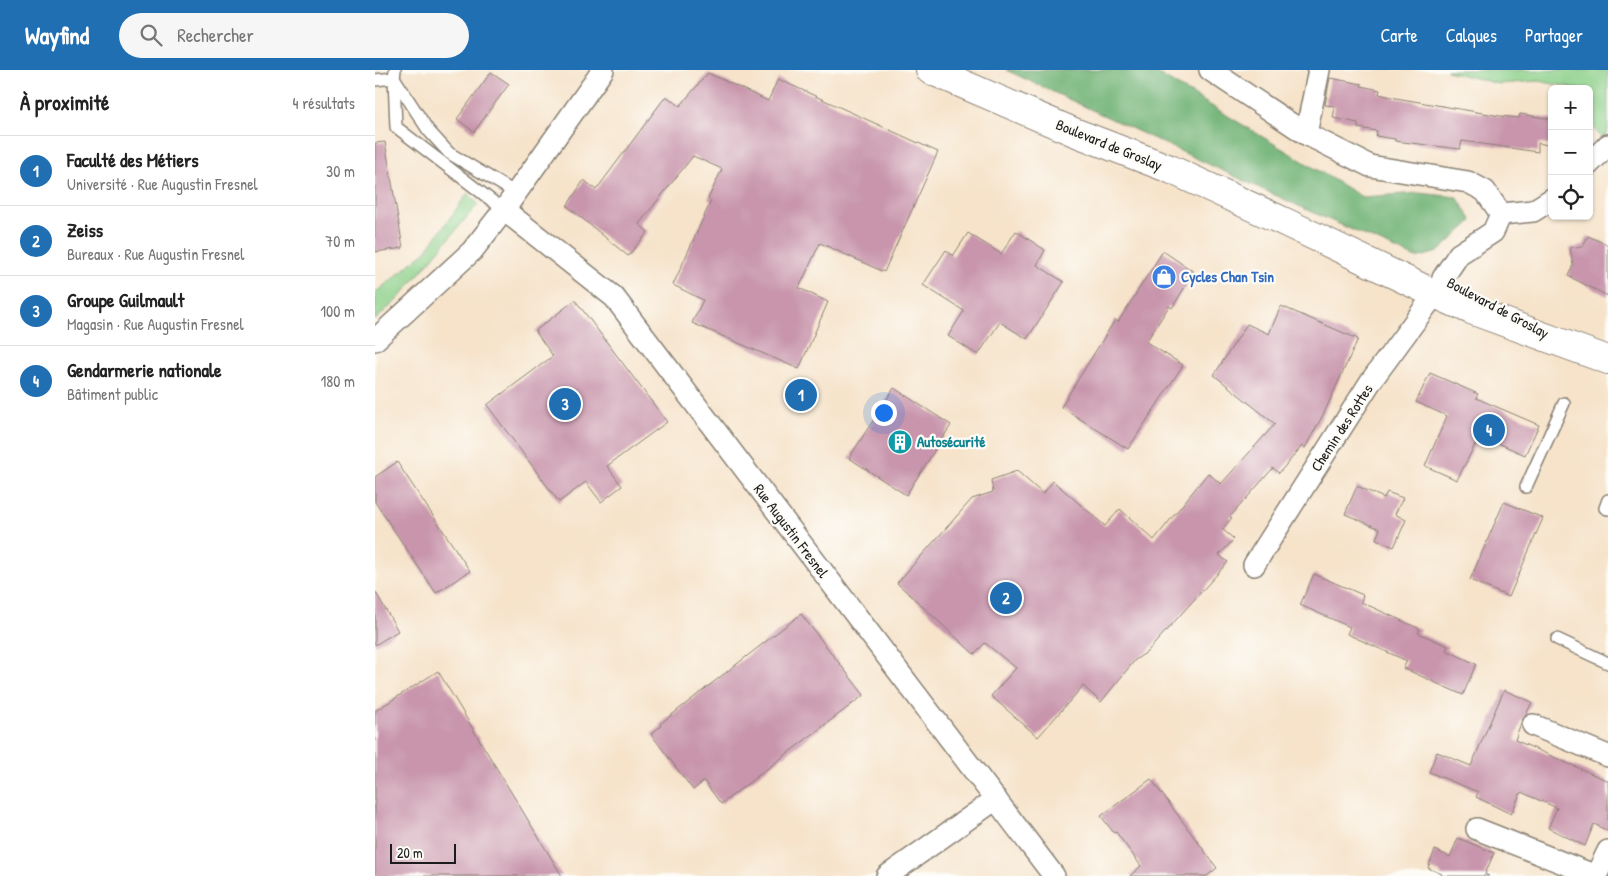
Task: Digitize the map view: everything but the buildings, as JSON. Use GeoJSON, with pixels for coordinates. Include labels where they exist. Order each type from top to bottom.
{"type":"FeatureCollection","features":[{"type":"Feature","properties":{"kind":"main road","name":"Boulevard de Groslay"},"geometry":{"type":"LineString","coordinates":[[930,70],[1074,132],[1170,169],[1287,223],[1439,286],[1471,310],[1608,360]]}},
{"type":"Feature","properties":{"kind":"street"},"geometry":{"type":"LineString","coordinates":[[375,340],[472,251],[504,210],[603,70]]}},
{"type":"Feature","properties":{"kind":"street"},"geometry":{"type":"LineString","coordinates":[[1210,70],[1306,134],[1370,166],[1468,182],[1485,191],[1501,214],[1533,211],[1548,202]]}},
{"type":"Feature","properties":{"kind":"street"},"geometry":{"type":"LineString","coordinates":[[1306,134],[1319,70]]}},
{"type":"Feature","properties":{"kind":"street"},"geometry":{"type":"LineString","coordinates":[[1593,160],[1608,146]]}},
{"type":"Feature","properties":{"kind":"street","name":"Rue Augustin Fresnel"},"geometry":{"type":"LineString","coordinates":[[504,210],[614,296],[1054,876]]}},
{"type":"Feature","properties":{"kind":"street","name":"Chemin des Rottes"},"geometry":{"type":"LineString","coordinates":[[1254,565],[1371,381],[1439,286],[1459,254],[1493,232],[1501,214]]}},
{"type":"Feature","properties":{"kind":"street"},"geometry":{"type":"LineString","coordinates":[[1533,725],[1608,756]]}},
{"type":"Feature","properties":{"kind":"street"},"geometry":{"type":"LineString","coordinates":[[887,876],[996,799]]}},
{"type":"Feature","properties":{"kind":"street"},"geometry":{"type":"LineString","coordinates":[[1477,829],[1596,876],[1608,851]]}},
{"type":"Feature","properties":{"kind":"lane"},"geometry":{"type":"LineString","coordinates":[[394,74],[427,130],[449,153],[516,193]]}},
{"type":"Feature","properties":{"kind":"lane"},"geometry":{"type":"LineString","coordinates":[[375,80],[394,74]]}},
{"type":"Feature","properties":{"kind":"lane"},"geometry":{"type":"LineString","coordinates":[[394,74],[396,127],[504,210]]}},
{"type":"Feature","properties":{"kind":"lane"},"geometry":{"type":"LineString","coordinates":[[1525,487],[1564,403]]}},
{"type":"Feature","properties":{"kind":"lane"},"geometry":{"type":"LineString","coordinates":[[1608,500],[1605,508],[1608,509]]}},
{"type":"Feature","properties":{"kind":"lane"},"geometry":{"type":"LineString","coordinates":[[1557,639],[1608,663]]}},
{"type":"Feature","properties":{"kind":"green space"},"geometry":{"type":"Polygon","coordinates":[[[1006,70],[1152,70],[1362,197],[1419,193],[1457,197],[1472,221],[1438,252],[1416,258],[1305,209],[1006,70]]]}},
{"type":"Feature","properties":{"kind":"green space"},"geometry":{"type":"Polygon","coordinates":[[[1608,70],[1608,131],[1602,140],[1593,125],[1593,85],[1559,85],[1538,81],[1499,84],[1447,71],[1608,70]]]}},
{"type":"Feature","properties":{"kind":"green space"},"geometry":{"type":"Polygon","coordinates":[[[468,193],[478,204],[397,300],[375,320],[375,293],[426,251],[468,193]]]}},
{"type":"Feature","properties":{"kind":"place","name":"Cycles Chan Tsin"},"geometry":{"type":"Point","coordinates":[1164,277]}},
{"type":"Feature","properties":{"kind":"place","name":"Faculté des Métiers"},"geometry":{"type":"Point","coordinates":[801,395]}},
{"type":"Feature","properties":{"kind":"place","name":"Groupe Guilmault"},"geometry":{"type":"Point","coordinates":[565,404]}},
{"type":"Feature","properties":{"kind":"place","name":"Gendarmerie nationale"},"geometry":{"type":"Point","coordinates":[1489,430]}},
{"type":"Feature","properties":{"kind":"place","name":"Autosécurité"},"geometry":{"type":"Point","coordinates":[900,442]}},
{"type":"Feature","properties":{"kind":"place","name":"Zeiss"},"geometry":{"type":"Point","coordinates":[1006,598]}}]}
